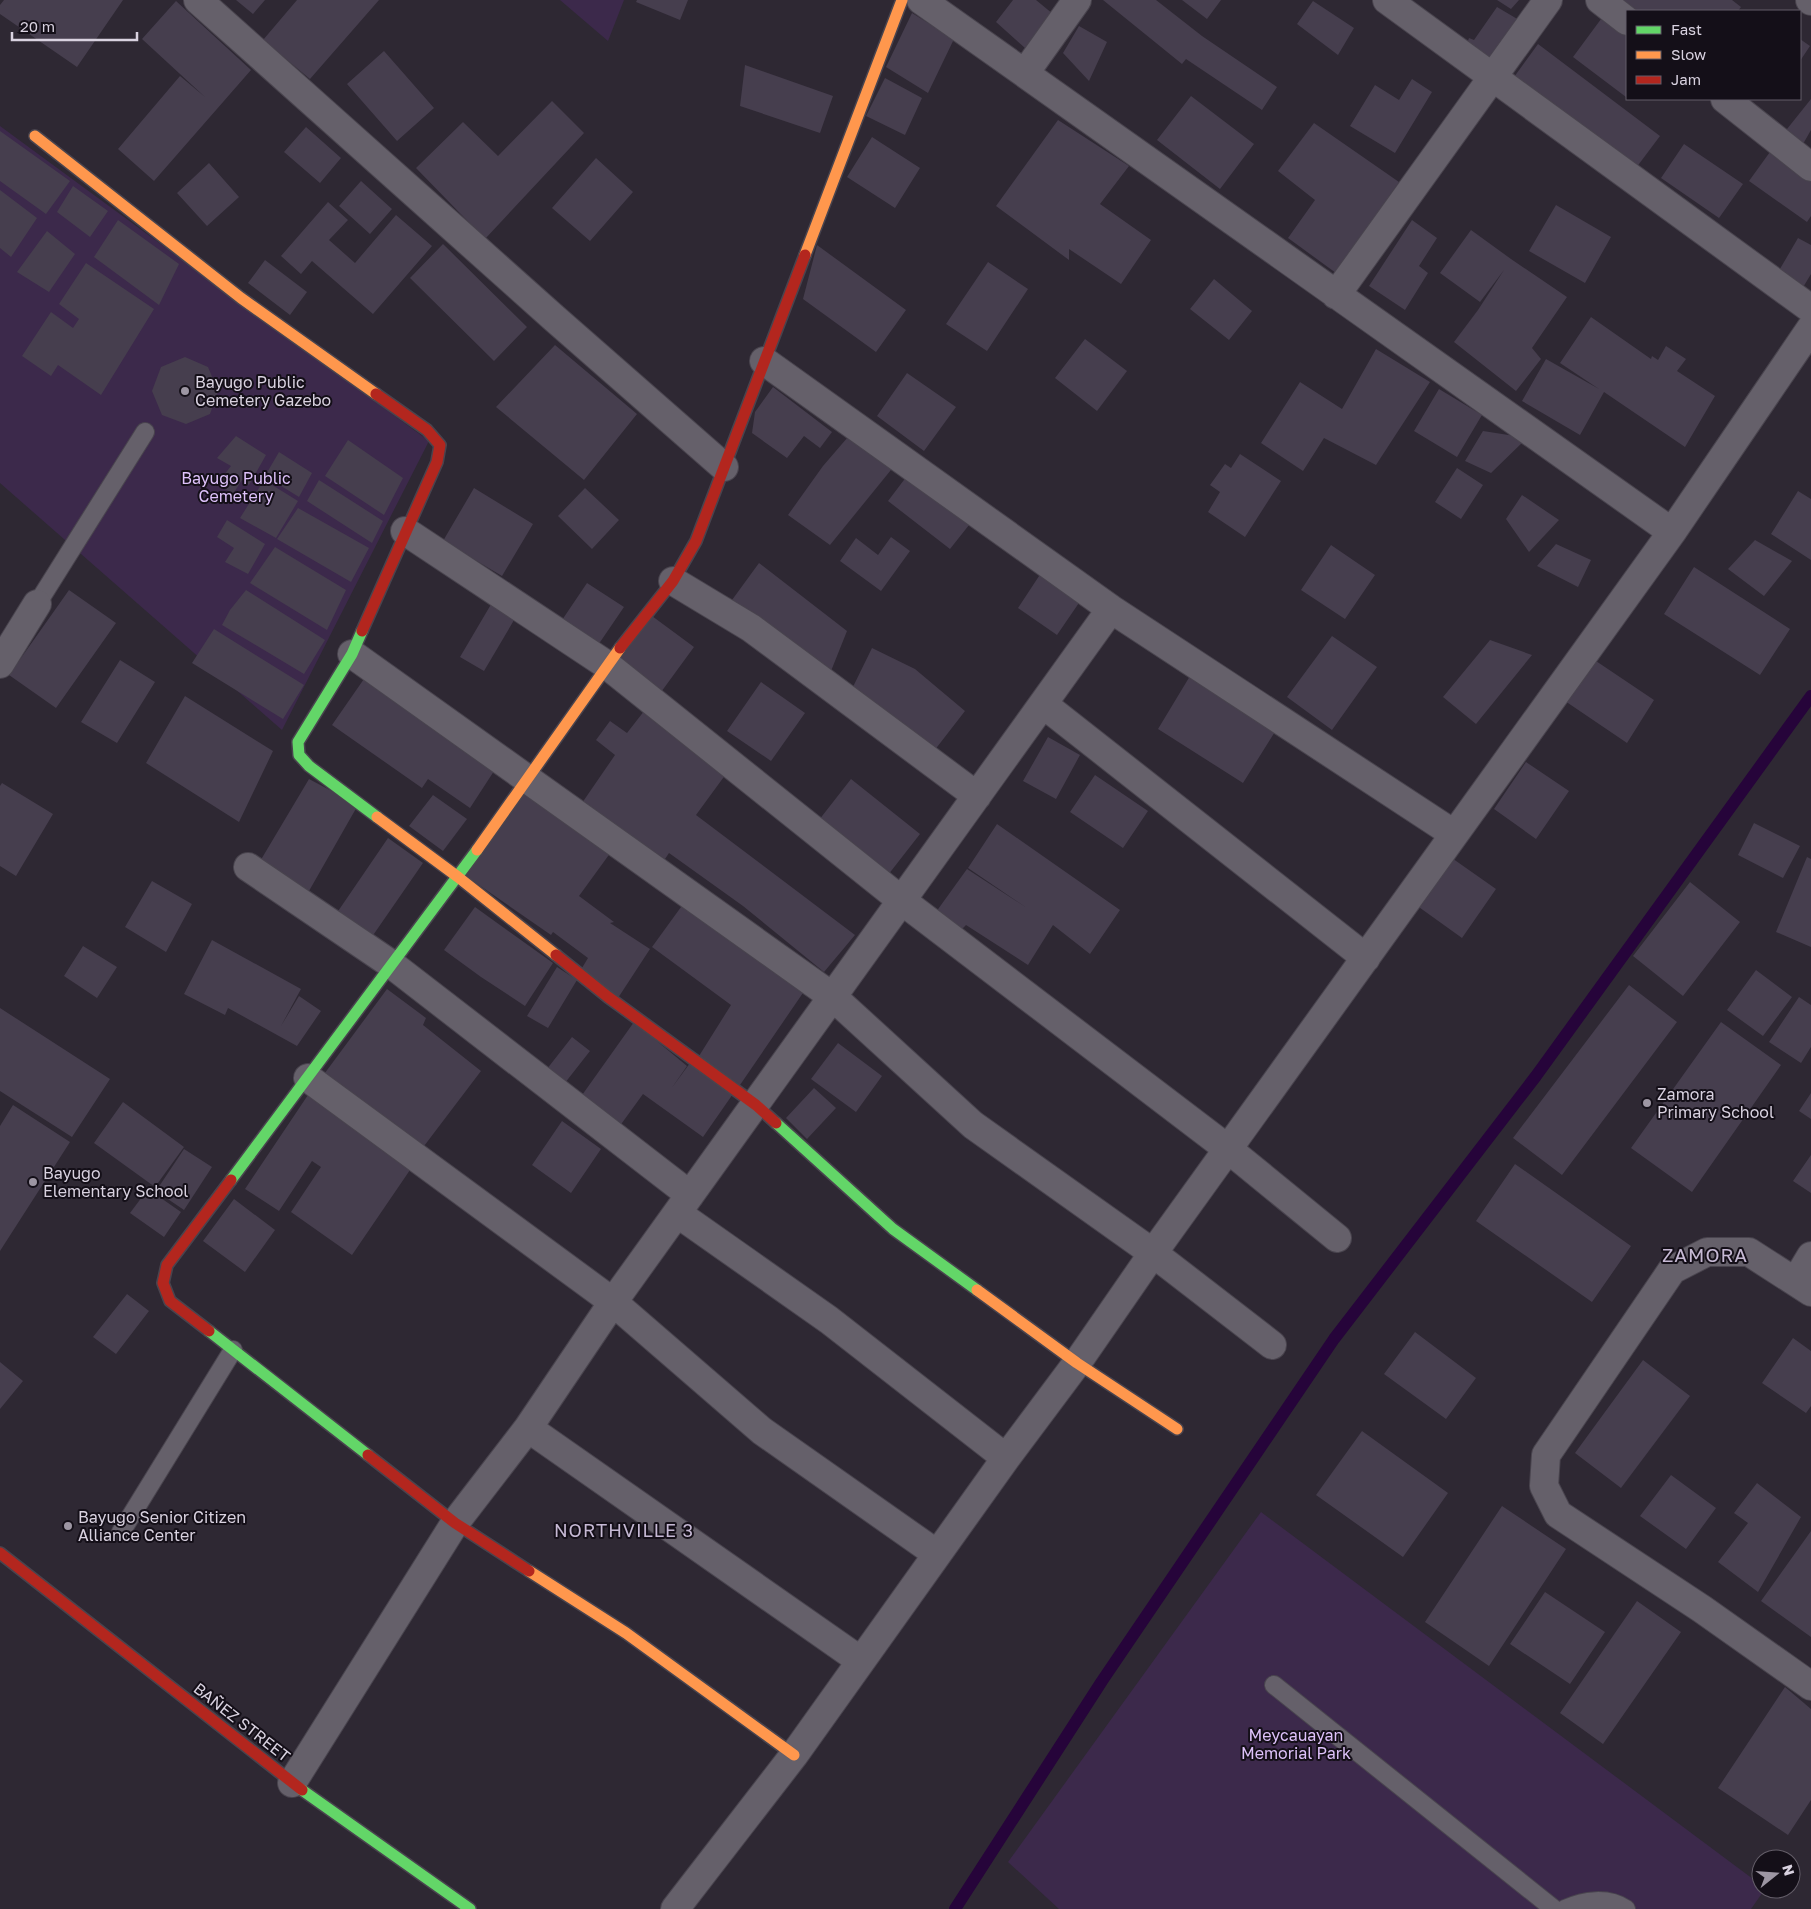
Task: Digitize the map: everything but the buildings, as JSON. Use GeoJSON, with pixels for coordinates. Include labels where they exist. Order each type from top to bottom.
{"type":"FeatureCollection","features":[{"type":"Feature","properties":{"kind":"street"},"geometry":{"type":"LineString","coordinates":[[198,0],[546,312],[724,467]]}},
{"type":"Feature","properties":{"kind":"street"},"geometry":{"type":"LineString","coordinates":[[794,1754],[626,1633],[455,1523],[170,1301],[163,1284],[167,1265],[458,877],[607,665],[673,581],[696,541],[902,0]]}},
{"type":"Feature","properties":{"kind":"street"},"geometry":{"type":"LineString","coordinates":[[921,0],[1672,532]]}},
{"type":"Feature","properties":{"kind":"street"},"geometry":{"type":"LineString","coordinates":[[1025,74],[1077,0]]}},
{"type":"Feature","properties":{"kind":"street"},"geometry":{"type":"LineString","coordinates":[[1387,0],[1811,309]]}},
{"type":"Feature","properties":{"kind":"street"},"geometry":{"type":"LineString","coordinates":[[1336,295],[1548,0]]}},
{"type":"Feature","properties":{"kind":"street"},"geometry":{"type":"LineString","coordinates":[[1600,0],[1626,20]]}},
{"type":"Feature","properties":{"kind":"street"},"geometry":{"type":"LineString","coordinates":[[1726,100],[1811,167]]}},
{"type":"Feature","properties":{"kind":"street"},"geometry":{"type":"LineString","coordinates":[[35,136],[240,298],[427,430],[440,445],[437,462],[352,654],[298,742],[299,755],[308,766],[458,877],[608,997],[756,1105],[893,1229],[1077,1363],[1177,1429]]}},
{"type":"Feature","properties":{"kind":"street"},"geometry":{"type":"LineString","coordinates":[[675,1909],[794,1754],[1006,1458],[1077,1363],[1152,1253],[1672,532],[1811,328]]}},
{"type":"Feature","properties":{"kind":"street"},"geometry":{"type":"LineString","coordinates":[[764,361],[1111,609],[1454,834]]}},
{"type":"Feature","properties":{"kind":"street"},"geometry":{"type":"LineString","coordinates":[[405,531],[607,665],[901,900],[1228,1149],[1337,1238]]}},
{"type":"Feature","properties":{"kind":"street"},"geometry":{"type":"LineString","coordinates":[[673,581],[751,628],[977,796]]}},
{"type":"Feature","properties":{"kind":"street"},"geometry":{"type":"LineString","coordinates":[[0,664],[37,604]]}},
{"type":"Feature","properties":{"kind":"street"},"geometry":{"type":"LineString","coordinates":[[292,1782],[455,1523],[528,1428],[613,1302],[1111,609]]}},
{"type":"Feature","properties":{"kind":"street"},"geometry":{"type":"LineString","coordinates":[[352,654],[833,997],[973,1125],[1152,1253],[1272,1345]]}},
{"type":"Feature","properties":{"kind":"street"},"geometry":{"type":"LineString","coordinates":[[1043,704],[1366,958]]}},
{"type":"Feature","properties":{"kind":"street"},"geometry":{"type":"LineString","coordinates":[[248,868],[391,964],[684,1204],[1006,1458]]}},
{"type":"Feature","properties":{"kind":"street"},"geometry":{"type":"LineString","coordinates":[[308,1078],[613,1302],[762,1431],[937,1554]]}},
{"type":"Feature","properties":{"kind":"street"},"geometry":{"type":"LineString","coordinates":[[1811,1256],[1803,1286],[1748,1252],[1707,1252],[1672,1270],[1546,1455],[1544,1486],[1558,1514],[1702,1608],[1811,1686]]}},
{"type":"Feature","properties":{"kind":"street"},"geometry":{"type":"LineString","coordinates":[[528,1428],[861,1661]]}},
{"type":"Feature","properties":{"kind":"street","name":"BAÑEZ STREET"},"geometry":{"type":"LineString","coordinates":[[0,1553],[292,1782],[470,1909]]}},
{"type":"Feature","properties":{"kind":"lane"},"geometry":{"type":"LineString","coordinates":[[37,604],[145,432]]}},
{"type":"Feature","properties":{"kind":"lane"},"geometry":{"type":"LineString","coordinates":[[121,1532],[233,1350]]}},
{"type":"Feature","properties":{"kind":"lane"},"geometry":{"type":"LineString","coordinates":[[1274,1684],[1554,1909]]}},
{"type":"Feature","properties":{"kind":"lane"},"geometry":{"type":"LineString","coordinates":[[1565,1909],[1578,1903],[1601,1901],[1622,1906],[1626,1909]]}},
{"type":"Feature","properties":{"kind":"green space"},"geometry":{"type":"Polygon","coordinates":[[[560,0],[624,0],[608,41],[560,0]]]}},
{"type":"Feature","properties":{"kind":"green space","name":"Bayugo Public Cemetery"},"geometry":{"type":"Polygon","coordinates":[[[0,126],[429,441],[282,730],[0,483],[0,126]]]}},
{"type":"Feature","properties":{"kind":"green space","name":"Meycauayan Memorial Park"},"geometry":{"type":"Polygon","coordinates":[[[1261,1512],[1751,1878],[1751,1899],[1758,1899],[1751,1909],[1059,1909],[1008,1862],[1261,1512]]]}},
{"type":"Feature","properties":{"kind":"waterway"},"geometry":{"type":"LineString","coordinates":[[955,1909],[1102,1681],[1334,1339],[1536,1076],[1811,696]]}},
{"type":"Feature","properties":{"kind":"traffic: fast"},"geometry":{"type":"LineString","coordinates":[[362,631],[352,654],[298,742],[299,755],[309,766],[377,817]]}},
{"type":"Feature","properties":{"kind":"traffic: fast"},"geometry":{"type":"LineString","coordinates":[[231,1180],[477,850]]}},
{"type":"Feature","properties":{"kind":"traffic: fast"},"geometry":{"type":"LineString","coordinates":[[776,1123],[893,1229],[977,1290]]}},
{"type":"Feature","properties":{"kind":"traffic: fast"},"geometry":{"type":"LineString","coordinates":[[209,1331],[368,1455]]}},
{"type":"Feature","properties":{"kind":"traffic: fast"},"geometry":{"type":"LineString","coordinates":[[302,1790],[470,1909]]}},
{"type":"Feature","properties":{"kind":"traffic: slow"},"geometry":{"type":"LineString","coordinates":[[805,255],[902,0]]}},
{"type":"Feature","properties":{"kind":"traffic: slow"},"geometry":{"type":"LineString","coordinates":[[35,136],[241,298],[376,394]]}},
{"type":"Feature","properties":{"kind":"traffic: slow"},"geometry":{"type":"LineString","coordinates":[[477,850],[620,648]]}},
{"type":"Feature","properties":{"kind":"traffic: slow"},"geometry":{"type":"LineString","coordinates":[[377,817],[458,877],[556,955]]}},
{"type":"Feature","properties":{"kind":"traffic: slow"},"geometry":{"type":"LineString","coordinates":[[977,1290],[1077,1363],[1177,1429]]}},
{"type":"Feature","properties":{"kind":"traffic: slow"},"geometry":{"type":"LineString","coordinates":[[529,1571],[626,1633],[794,1755]]}},
{"type":"Feature","properties":{"kind":"traffic: jam"},"geometry":{"type":"LineString","coordinates":[[620,648],[673,581],[696,541],[805,255]]}},
{"type":"Feature","properties":{"kind":"traffic: jam"},"geometry":{"type":"LineString","coordinates":[[362,631],[437,462],[440,445],[427,430],[376,394]]}},
{"type":"Feature","properties":{"kind":"traffic: jam"},"geometry":{"type":"LineString","coordinates":[[556,955],[608,997],[756,1105],[776,1123]]}},
{"type":"Feature","properties":{"kind":"traffic: jam"},"geometry":{"type":"LineString","coordinates":[[209,1331],[170,1301],[163,1283],[167,1265],[231,1180]]}},
{"type":"Feature","properties":{"kind":"traffic: jam"},"geometry":{"type":"LineString","coordinates":[[368,1455],[455,1523],[529,1571]]}},
{"type":"Feature","properties":{"kind":"traffic: jam"},"geometry":{"type":"LineString","coordinates":[[0,1553],[302,1790]]}},
{"type":"Feature","properties":{"kind":"place","name":"Bayugo Public Cemetery Gazebo"},"geometry":{"type":"Point","coordinates":[185,391]}},
{"type":"Feature","properties":{"kind":"place","name":"Zamora Primary School"},"geometry":{"type":"Point","coordinates":[1647,1103]}},
{"type":"Feature","properties":{"kind":"place","name":"Bayugo Elementary School"},"geometry":{"type":"Point","coordinates":[33,1182]}},
{"type":"Feature","properties":{"kind":"place","name":"Bayugo Senior Citizen Alliance Center"},"geometry":{"type":"Point","coordinates":[68,1526]}},
{"type":"Feature","properties":{"kind":"district","name":"ZAMORA"},"geometry":{"type":"Point","coordinates":[1705,1255]}},
{"type":"Feature","properties":{"kind":"district","name":"NORTHVILLE 3"},"geometry":{"type":"Point","coordinates":[624,1531]}}]}
